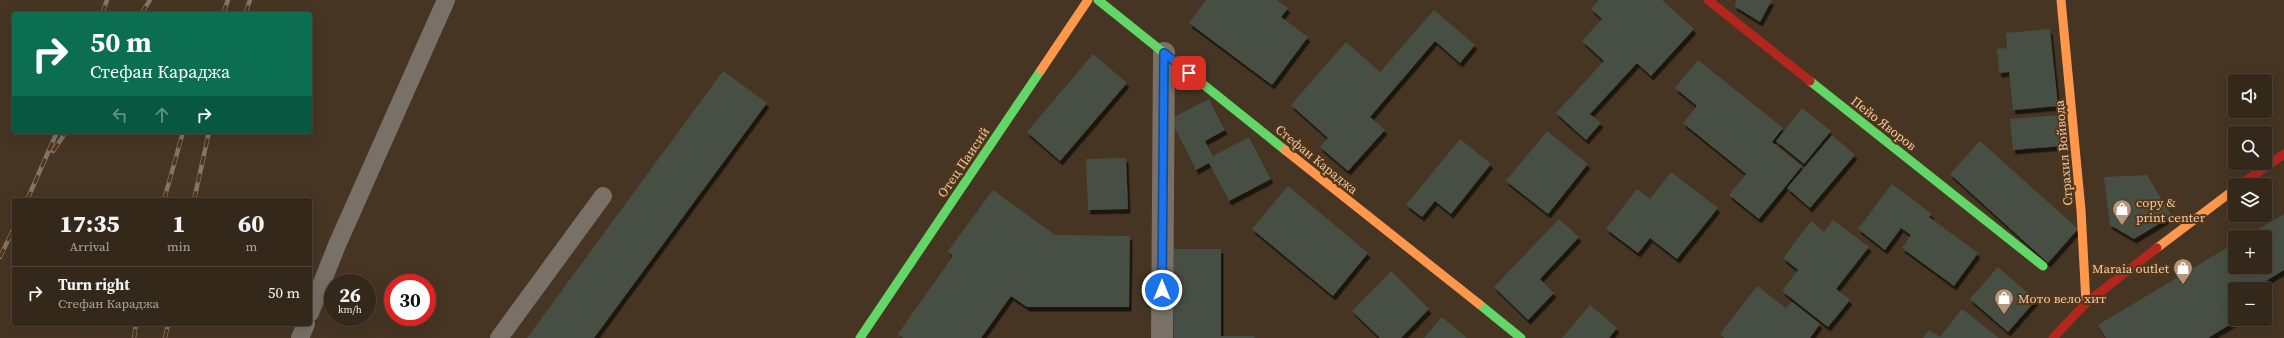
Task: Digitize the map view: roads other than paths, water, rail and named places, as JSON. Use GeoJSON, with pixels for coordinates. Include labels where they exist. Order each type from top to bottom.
{"type":"FeatureCollection","features":[{"type":"Feature","properties":{"kind":"street","name":"Отец Паисий"},"geometry":{"type":"LineString","coordinates":[[860,338],[1088,0]]}},
{"type":"Feature","properties":{"kind":"street","name":"Стефан Караджа"},"geometry":{"type":"LineString","coordinates":[[1098,0],[1521,338]]}},
{"type":"Feature","properties":{"kind":"street","name":"Пейо Яворов"},"geometry":{"type":"LineString","coordinates":[[1708,0],[2043,266]]}},
{"type":"Feature","properties":{"kind":"street","name":"Страхил Войвода"},"geometry":{"type":"LineString","coordinates":[[2061,0],[2081,210],[2086,304]]}},
{"type":"Feature","properties":{"kind":"street"},"geometry":{"type":"LineString","coordinates":[[1162,338],[1164,53]]}},
{"type":"Feature","properties":{"kind":"street"},"geometry":{"type":"LineString","coordinates":[[2250,178],[2284,154]]}},
{"type":"Feature","properties":{"kind":"street"},"geometry":{"type":"LineString","coordinates":[[2053,338],[2086,304],[2228,194]]}},
{"type":"Feature","properties":{"kind":"lane"},"geometry":{"type":"LineString","coordinates":[[312,308],[337,245],[446,0]]}},
{"type":"Feature","properties":{"kind":"lane"},"geometry":{"type":"LineString","coordinates":[[499,338],[603,196]]}},
{"type":"Feature","properties":{"kind":"lane"},"geometry":{"type":"LineString","coordinates":[[300,338],[305,326]]}},
{"type":"Feature","properties":{"kind":"railway"},"geometry":{"type":"LineString","coordinates":[[103,12],[107,0]]}},
{"type":"Feature","properties":{"kind":"railway"},"geometry":{"type":"LineString","coordinates":[[142,12],[150,0]]}},
{"type":"Feature","properties":{"kind":"railway"},"geometry":{"type":"LineString","coordinates":[[224,12],[228,0]]}},
{"type":"Feature","properties":{"kind":"railway"},"geometry":{"type":"LineString","coordinates":[[246,12],[250,0]]}},
{"type":"Feature","properties":{"kind":"railway"},"geometry":{"type":"LineString","coordinates":[[28,198],[56,134]]}},
{"type":"Feature","properties":{"kind":"railway"},"geometry":{"type":"LineString","coordinates":[[53,151],[65,134]]}},
{"type":"Feature","properties":{"kind":"railway"},"geometry":{"type":"LineString","coordinates":[[165,198],[182,134]]}},
{"type":"Feature","properties":{"kind":"railway"},"geometry":{"type":"LineString","coordinates":[[194,198],[209,134]]}},
{"type":"Feature","properties":{"kind":"railway"},"geometry":{"type":"LineString","coordinates":[[0,257],[12,232]]}},
{"type":"Feature","properties":{"kind":"railway"},"geometry":{"type":"LineString","coordinates":[[134,338],[136,326]]}},
{"type":"Feature","properties":{"kind":"railway"},"geometry":{"type":"LineString","coordinates":[[165,338],[168,326]]}},
{"type":"Feature","properties":{"kind":"place","name":"copy & print center"},"geometry":{"type":"Point","coordinates":[2122,226]}},
{"type":"Feature","properties":{"kind":"place","name":"Maraia outlet"},"geometry":{"type":"Point","coordinates":[2183,285]}},
{"type":"Feature","properties":{"kind":"place","name":"Мото вело хит"},"geometry":{"type":"Point","coordinates":[2004,315]}}]}
